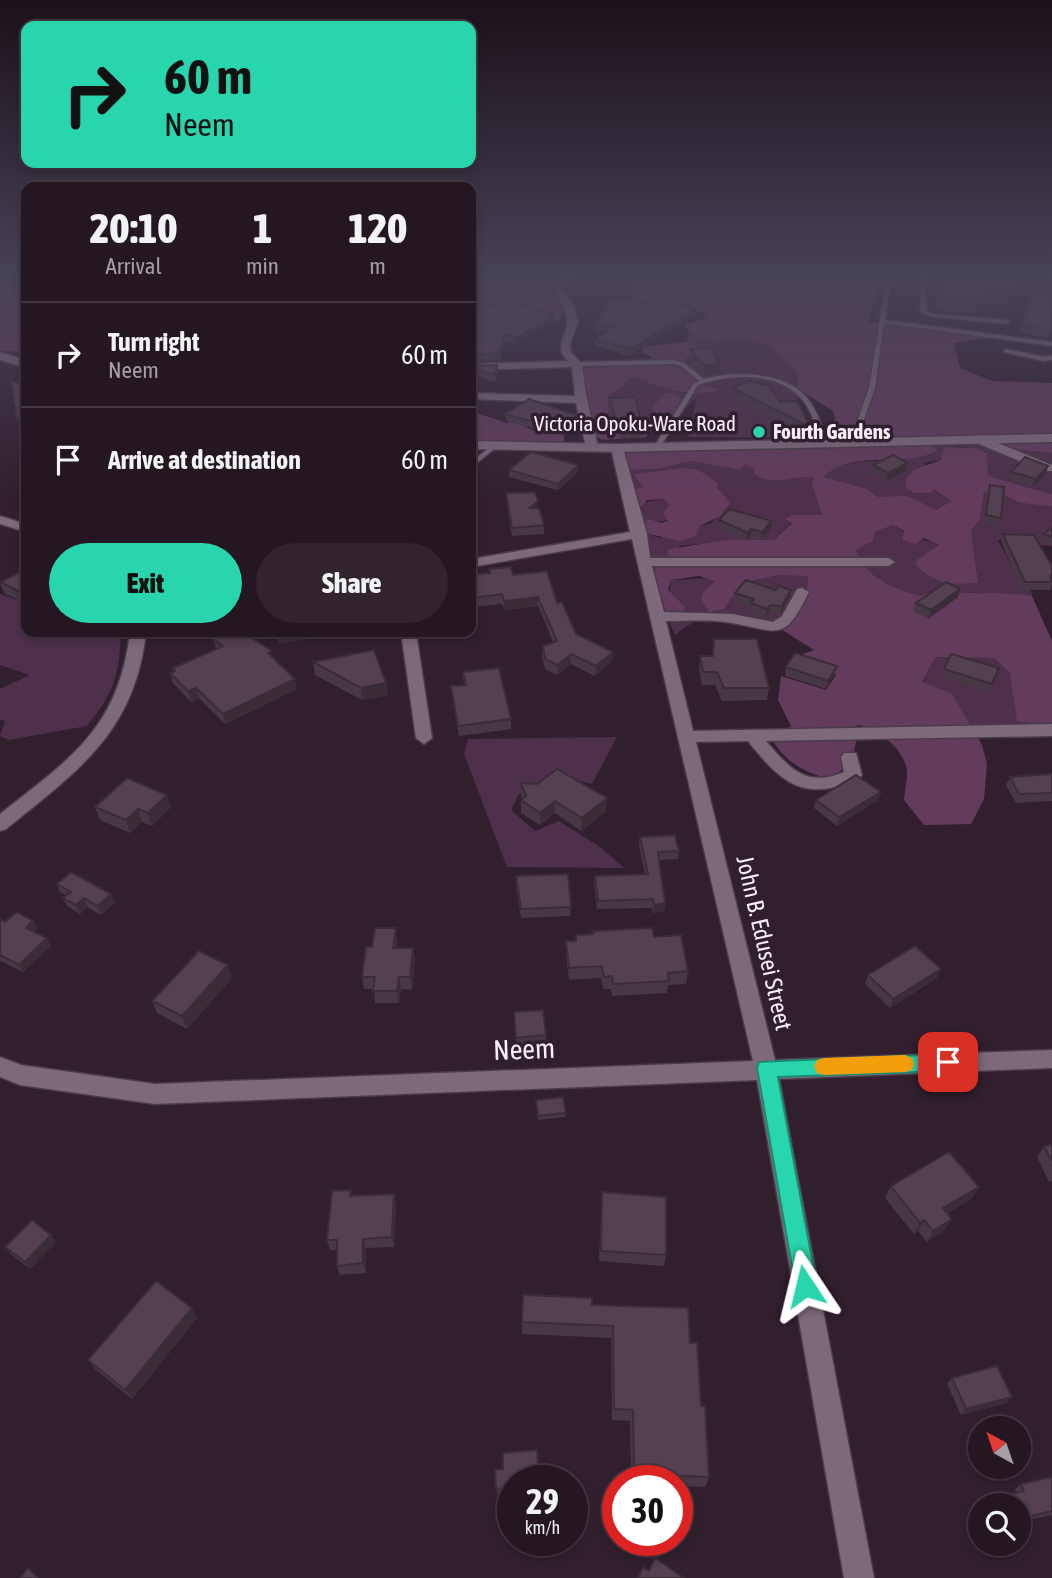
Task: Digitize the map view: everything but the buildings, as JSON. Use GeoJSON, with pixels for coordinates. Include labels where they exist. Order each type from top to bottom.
{"type":"FeatureCollection","features":[{"type":"Feature","properties":{"kind":"main road"},"geometry":{"type":"LineString","coordinates":[[0,356],[21,362]]}},
{"type":"Feature","properties":{"kind":"main road","name":"Victoria Opoku-Ware Road"},"geometry":{"type":"LineString","coordinates":[[476,445],[617,448],[1052,438]]}},
{"type":"Feature","properties":{"kind":"street"},"geometry":{"type":"LineString","coordinates":[[566,350],[577,364],[581,400],[592,447]]}},
{"type":"Feature","properties":{"kind":"street"},"geometry":{"type":"LineString","coordinates":[[476,367],[577,364]]}},
{"type":"Feature","properties":{"kind":"street"},"geometry":{"type":"LineString","coordinates":[[476,396],[581,400]]}},
{"type":"Feature","properties":{"kind":"street"},"geometry":{"type":"LineString","coordinates":[[978,439],[1048,468]]}},
{"type":"Feature","properties":{"kind":"street","name":"John B. Edusei Street"},"geometry":{"type":"LineString","coordinates":[[617,448],[647,562],[766,1068],[859,1578]]}},
{"type":"Feature","properties":{"kind":"street"},"geometry":{"type":"LineString","coordinates":[[0,520],[21,526]]}},
{"type":"Feature","properties":{"kind":"street"},"geometry":{"type":"LineString","coordinates":[[476,562],[640,534]]}},
{"type":"Feature","properties":{"kind":"street"},"geometry":{"type":"LineString","coordinates":[[647,562],[888,562]]}},
{"type":"Feature","properties":{"kind":"street"},"geometry":{"type":"LineString","coordinates":[[659,616],[732,618],[758,626],[776,627],[788,619],[802,592]]}},
{"type":"Feature","properties":{"kind":"street"},"geometry":{"type":"LineString","coordinates":[[0,824],[78,761],[122,707],[137,657],[139,637]]}},
{"type":"Feature","properties":{"kind":"street"},"geometry":{"type":"LineString","coordinates":[[409,637],[424,738]]}},
{"type":"Feature","properties":{"kind":"street"},"geometry":{"type":"LineString","coordinates":[[688,737],[1052,730]]}},
{"type":"Feature","properties":{"kind":"street"},"geometry":{"type":"LineString","coordinates":[[752,735],[783,772],[805,785],[834,784],[853,775],[850,757]]}},
{"type":"Feature","properties":{"kind":"street","name":"Neem"},"geometry":{"type":"LineString","coordinates":[[0,1068],[20,1075],[155,1094],[766,1068],[1052,1059]]}},
{"type":"Feature","properties":{"kind":"lane"},"geometry":{"type":"LineString","coordinates":[[853,442],[872,388],[878,350]]}},
{"type":"Feature","properties":{"kind":"lane"},"geometry":{"type":"LineString","coordinates":[[1006,351],[1052,358]]}},
{"type":"Feature","properties":{"kind":"lane"},"geometry":{"type":"LineString","coordinates":[[577,364],[674,362],[683,365],[702,382]]}},
{"type":"Feature","properties":{"kind":"lane"},"geometry":{"type":"LineString","coordinates":[[657,447],[690,391],[702,382],[754,376],[784,384],[802,396],[825,443]]}},
{"type":"Feature","properties":{"kind":"lane"},"geometry":{"type":"LineString","coordinates":[[476,461],[496,445]]}},
{"type":"Feature","properties":{"kind":"shaded area"},"geometry":{"type":"Polygon","coordinates":[[[643,350],[700,350],[685,359],[691,373],[698,382],[722,389],[688,393],[633,377],[608,397],[609,422],[650,419],[654,415],[651,409],[664,394],[676,393],[688,406],[670,425],[652,424],[646,437],[602,440],[595,435],[583,368],[648,362],[652,357],[642,353],[643,350]]]}},
{"type":"Feature","properties":{"kind":"shaded area"},"geometry":{"type":"Polygon","coordinates":[[[693,350],[774,350],[796,372],[797,398],[815,438],[688,437],[697,396],[688,406],[683,397],[650,419],[609,422],[608,397],[633,377],[688,394],[720,389],[700,384],[694,378],[685,359],[691,356],[693,350]]]}},
{"type":"Feature","properties":{"kind":"shaded area"},"geometry":{"type":"Polygon","coordinates":[[[774,350],[956,350],[960,368],[992,381],[1052,383],[1052,453],[1007,449],[999,438],[847,440],[833,437],[827,428],[835,419],[833,411],[798,389],[796,372],[774,350]]]}},
{"type":"Feature","properties":{"kind":"shaded area"},"geometry":{"type":"Polygon","coordinates":[[[521,412],[525,427],[537,432],[564,434],[564,444],[476,440],[476,413],[507,423],[521,412]]]}},
{"type":"Feature","properties":{"kind":"shaded area"},"geometry":{"type":"Polygon","coordinates":[[[931,445],[1004,445],[1007,449],[1052,453],[1052,494],[987,476],[987,452],[962,446],[947,447],[943,459],[924,463],[934,488],[951,501],[936,510],[878,497],[868,489],[824,477],[850,463],[904,459],[937,449],[931,445]]]}},
{"type":"Feature","properties":{"kind":"shaded area"},"geometry":{"type":"Polygon","coordinates":[[[931,445],[938,450],[924,456],[850,463],[836,468],[824,477],[868,489],[878,497],[907,496],[936,510],[951,501],[934,489],[930,493],[914,493],[905,487],[910,474],[942,459],[942,452],[947,447],[976,448],[987,453],[988,476],[1052,494],[1052,506],[1048,506],[1020,503],[1004,495],[984,492],[980,520],[971,531],[978,582],[944,582],[930,576],[916,565],[917,560],[939,545],[924,538],[915,544],[902,540],[904,531],[893,525],[875,532],[873,541],[856,550],[874,575],[890,585],[920,596],[940,588],[1032,596],[1052,641],[1052,726],[1017,721],[1010,673],[994,658],[936,657],[922,682],[952,694],[982,745],[987,764],[984,799],[971,824],[924,825],[904,800],[907,772],[901,755],[889,741],[873,730],[857,725],[856,743],[849,762],[829,779],[797,766],[773,741],[791,726],[778,700],[781,676],[826,690],[836,675],[801,663],[797,656],[814,650],[779,628],[800,605],[806,592],[808,576],[780,575],[742,583],[724,609],[709,612],[701,600],[703,592],[715,581],[699,576],[671,580],[668,590],[685,607],[682,615],[667,616],[654,573],[657,565],[681,559],[667,555],[669,549],[726,540],[774,540],[792,523],[785,519],[792,515],[822,515],[812,484],[814,478],[769,480],[754,474],[755,470],[746,464],[739,470],[691,461],[657,469],[626,470],[624,451],[931,445]]]}},
{"type":"Feature","properties":{"kind":"shaded area"},"geometry":{"type":"Polygon","coordinates":[[[691,461],[739,470],[746,463],[755,470],[814,478],[822,515],[792,515],[792,522],[774,540],[734,540],[679,546],[675,557],[682,560],[657,565],[654,573],[644,533],[660,538],[711,523],[723,510],[718,483],[699,470],[633,474],[645,488],[631,489],[626,470],[657,469],[691,461]]]}},
{"type":"Feature","properties":{"kind":"shaded area"},"geometry":{"type":"Polygon","coordinates":[[[686,468],[699,470],[718,483],[718,488],[730,503],[720,516],[700,526],[696,536],[680,541],[644,533],[641,526],[649,519],[661,523],[668,521],[663,513],[669,505],[663,499],[647,500],[641,508],[644,517],[632,517],[624,511],[622,489],[644,488],[633,474],[686,468]]]}},
{"type":"Feature","properties":{"kind":"shaded area"},"geometry":{"type":"Polygon","coordinates":[[[984,491],[1004,495],[1020,503],[1052,506],[1052,546],[1035,545],[1033,541],[998,540],[1014,571],[1029,581],[1032,596],[940,588],[920,596],[882,580],[861,560],[856,550],[873,541],[874,532],[893,525],[904,532],[902,539],[937,544],[978,582],[971,531],[980,520],[984,491]]]}},
{"type":"Feature","properties":{"kind":"shaded area"},"geometry":{"type":"Polygon","coordinates":[[[663,499],[669,505],[663,513],[668,520],[641,526],[639,517],[644,502],[663,499]]]}},
{"type":"Feature","properties":{"kind":"shaded area"},"geometry":{"type":"Polygon","coordinates":[[[780,575],[808,575],[806,591],[800,605],[779,628],[726,616],[700,620],[675,635],[667,616],[671,580],[710,578],[715,581],[711,585],[724,609],[742,583],[780,575]]]}},
{"type":"Feature","properties":{"kind":"shaded area"},"geometry":{"type":"Polygon","coordinates":[[[0,594],[21,601],[21,637],[121,637],[117,672],[110,693],[87,726],[9,740],[0,736],[5,721],[0,720],[0,689],[30,675],[0,665],[0,594]]]}},
{"type":"Feature","properties":{"kind":"shaded area"},"geometry":{"type":"Polygon","coordinates":[[[936,657],[994,658],[1010,672],[1015,696],[1052,726],[974,729],[922,683],[936,657]]]}},
{"type":"Feature","properties":{"kind":"shaded area"},"geometry":{"type":"Polygon","coordinates":[[[617,737],[592,784],[557,775],[519,794],[511,810],[535,831],[559,821],[600,847],[624,868],[507,867],[464,754],[468,739],[617,737]]]}},
{"type":"Feature","properties":{"kind":"slow traffic"},"geometry":{"type":"LineString","coordinates":[[824,1066],[905,1064]]}},
{"type":"Feature","properties":{"kind":"place","name":"Fourth Gardens"},"geometry":{"type":"Point","coordinates":[759,432]}},
{"type":"Feature","properties":{"kind":"route"},"geometry":{"type":"LineString","coordinates":[[805,1286],[766,1068],[948,1062]]}}]}
